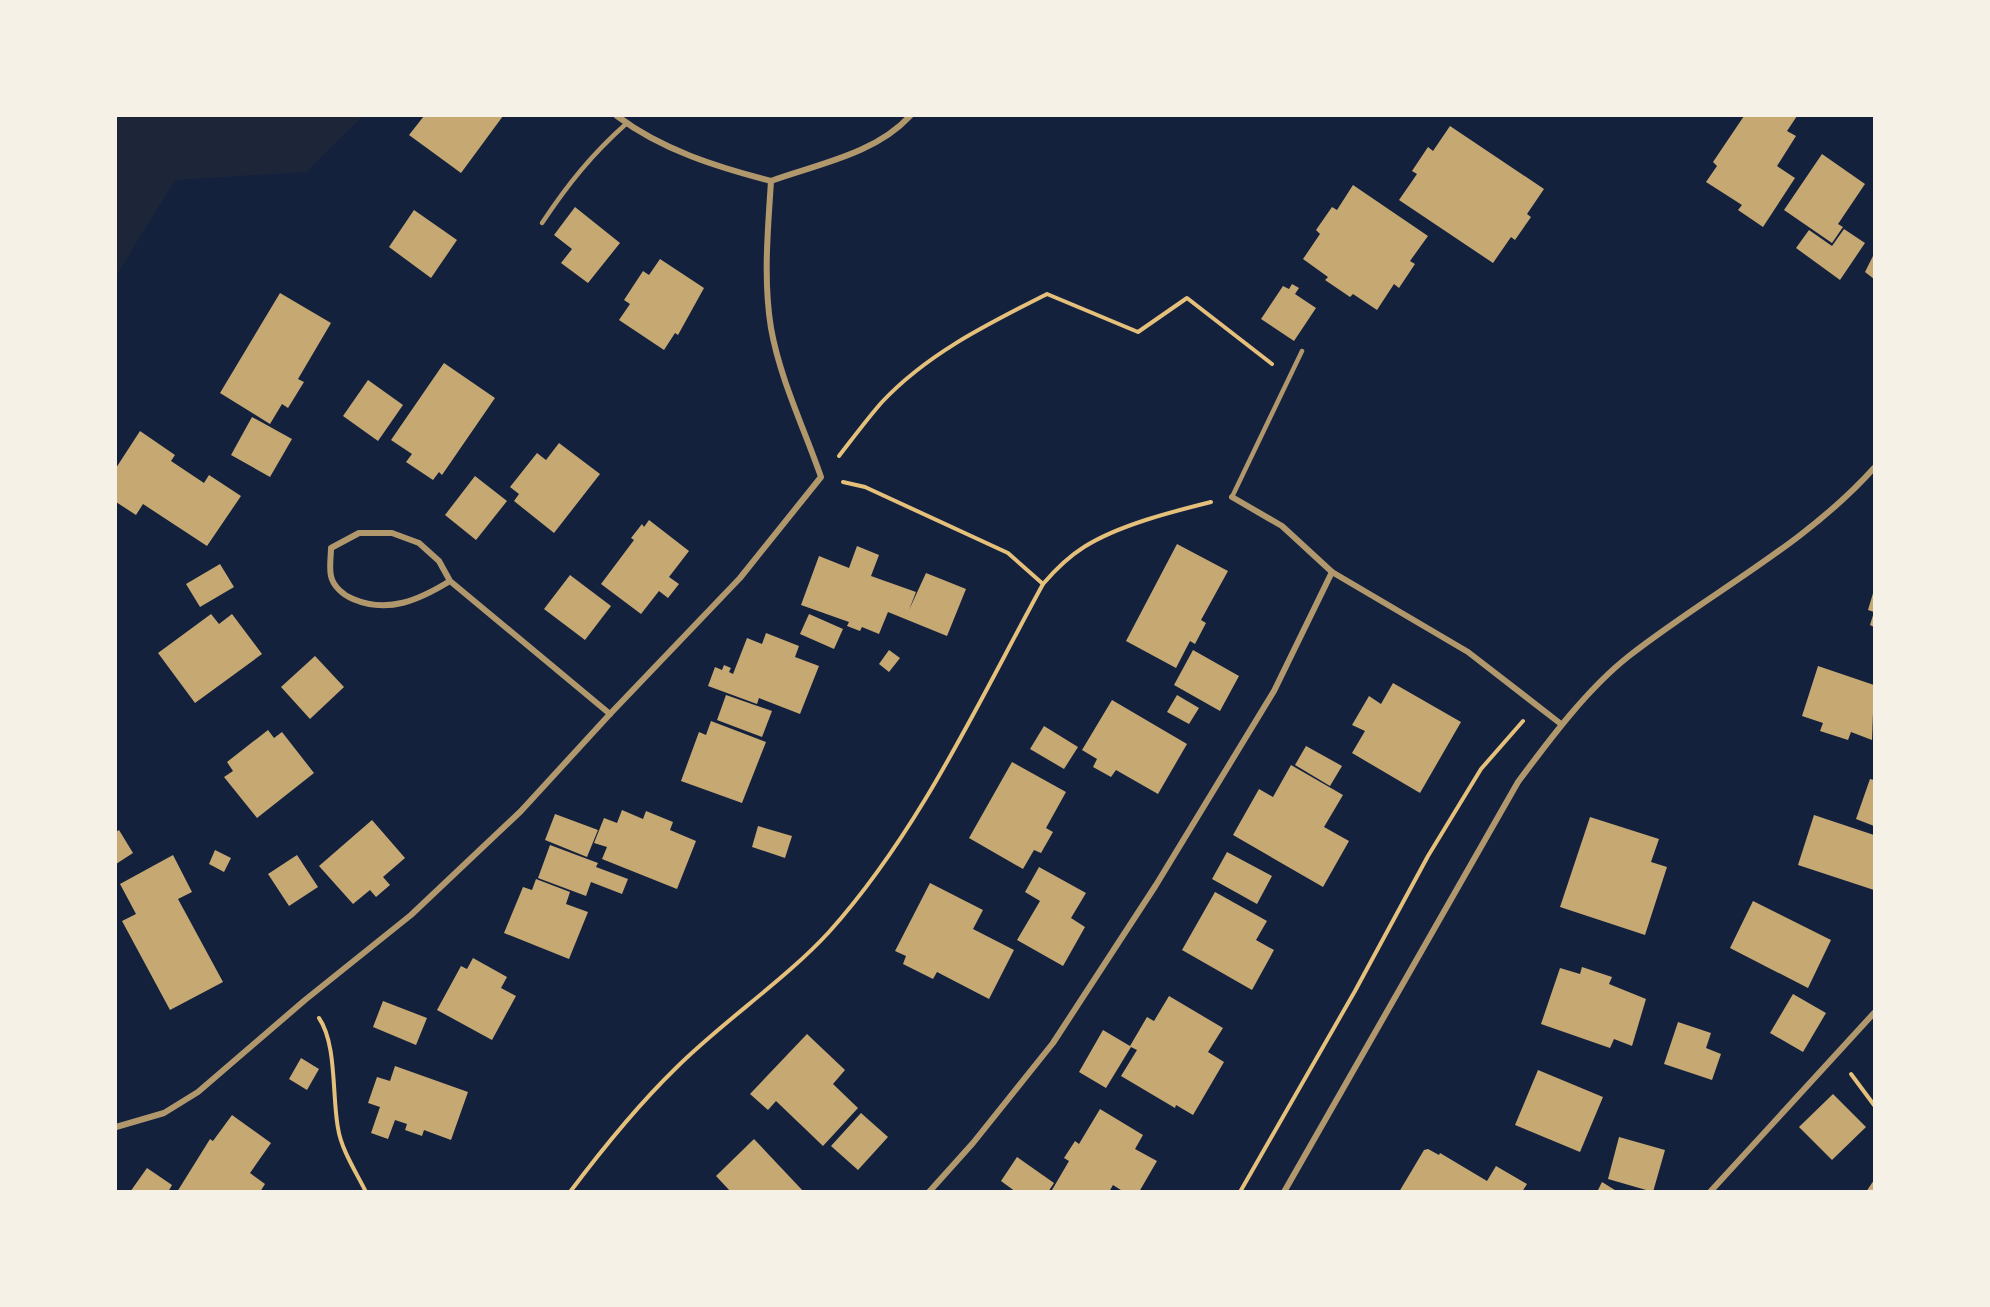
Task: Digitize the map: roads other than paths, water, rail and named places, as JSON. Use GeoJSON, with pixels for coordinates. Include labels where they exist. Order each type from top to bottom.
{"type":"FeatureCollection","features":[{"type":"Feature","properties":{"kind":"street"},"geometry":{"type":"LineString","coordinates":[[617,116],[714,166],[771,181],[867,148],[898,128],[910,116]]}},
{"type":"Feature","properties":{"kind":"street"},"geometry":{"type":"LineString","coordinates":[[116,1127],[164,1113],[198,1092],[305,1000],[411,915],[504,827],[740,578],[821,477],[791,397],[771,328],[766,262],[771,181]]}},
{"type":"Feature","properties":{"kind":"street"},"geometry":{"type":"LineString","coordinates":[[1284,1191],[1518,782],[1561,724],[1628,657],[1785,547],[1852,493],[1875,468]]}},
{"type":"Feature","properties":{"kind":"street"},"geometry":{"type":"LineString","coordinates":[[1232,497],[1281,526],[1332,572],[1468,652],[1561,724]]}},
{"type":"Feature","properties":{"kind":"street"},"geometry":{"type":"LineString","coordinates":[[450,581],[425,596],[395,606],[366,605],[343,595],[331,577],[331,548],[359,533],[392,533],[419,543],[440,561],[450,581],[610,714]]}},
{"type":"Feature","properties":{"kind":"street"},"geometry":{"type":"LineString","coordinates":[[929,1191],[973,1143],[1053,1043],[1156,885],[1274,690],[1332,572]]}},
{"type":"Feature","properties":{"kind":"street"},"geometry":{"type":"LineString","coordinates":[[1710,1191],[1875,1013]]}},
{"type":"Feature","properties":{"kind":"lane"},"geometry":{"type":"LineString","coordinates":[[542,223],[565,188],[595,151],[627,123]]}},
{"type":"Feature","properties":{"kind":"lane"},"geometry":{"type":"LineString","coordinates":[[1232,497],[1302,351]]}}]}
